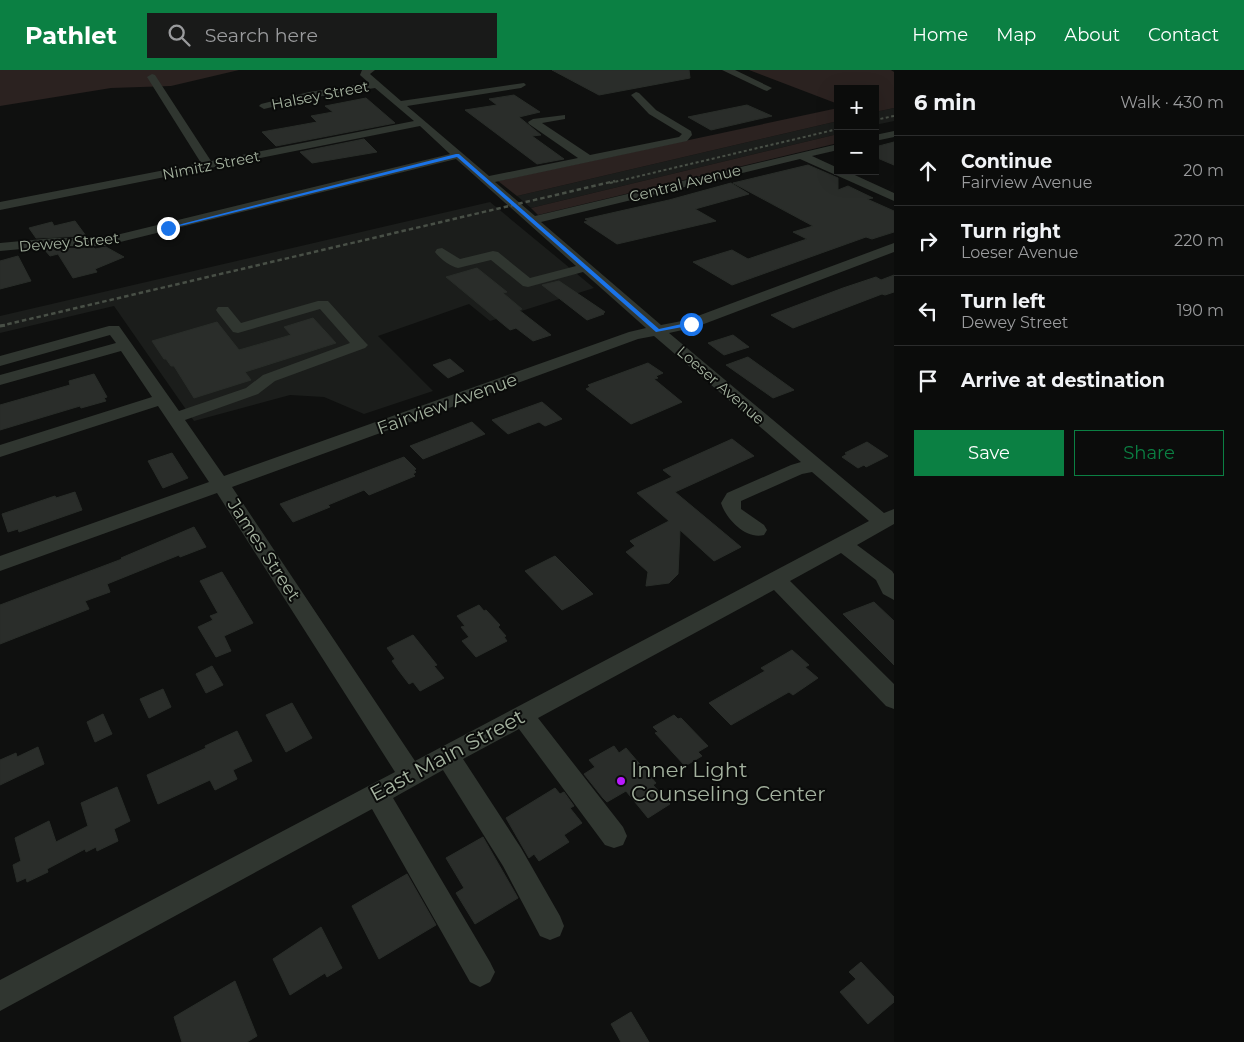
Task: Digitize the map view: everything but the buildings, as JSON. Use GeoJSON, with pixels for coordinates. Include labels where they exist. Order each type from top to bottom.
{"type":"FeatureCollection","features":[{"type":"Feature","properties":{"kind":"street"},"geometry":{"type":"LineString","coordinates":[[727,70],[767,88]]}},
{"type":"Feature","properties":{"kind":"street","name":"Loeser Avenue"},"geometry":{"type":"LineString","coordinates":[[365,71],[365,76],[422,123],[658,331],[815,465],[888,519]]}},
{"type":"Feature","properties":{"kind":"street"},"geometry":{"type":"LineString","coordinates":[[152,77],[208,166]]}},
{"type":"Feature","properties":{"kind":"street","name":"Halsey Street"},"geometry":{"type":"LineString","coordinates":[[264,106],[309,95],[376,85]]}},
{"type":"Feature","properties":{"kind":"street"},"geometry":{"type":"LineString","coordinates":[[399,104],[521,85]]}},
{"type":"Feature","properties":{"kind":"street"},"geometry":{"type":"LineString","coordinates":[[487,180],[683,139],[686,131],[650,111],[636,95]]}},
{"type":"Feature","properties":{"kind":"street"},"geometry":{"type":"LineString","coordinates":[[561,117],[533,122],[588,159]]}},
{"type":"Feature","properties":{"kind":"street","name":"Nimitz Street"},"geometry":{"type":"LineString","coordinates":[[0,206],[422,123]]}},
{"type":"Feature","properties":{"kind":"street"},"geometry":{"type":"LineString","coordinates":[[879,137],[894,134]]}},
{"type":"Feature","properties":{"kind":"street","name":"Central Avenue"},"geometry":{"type":"LineString","coordinates":[[533,220],[834,148]]}},
{"type":"Feature","properties":{"kind":"street","name":"Dewey Street"},"geometry":{"type":"LineString","coordinates":[[0,247],[54,242],[104,242],[458,155]]}},
{"type":"Feature","properties":{"kind":"street"},"geometry":{"type":"LineString","coordinates":[[802,156],[894,197]]}},
{"type":"Feature","properties":{"kind":"street","name":"Fairview Avenue"},"geometry":{"type":"LineString","coordinates":[[0,564],[634,335],[691,324],[894,247]]}},
{"type":"Feature","properties":{"kind":"street"},"geometry":{"type":"LineString","coordinates":[[442,252],[458,264],[493,254],[528,283],[586,267]]}},
{"type":"Feature","properties":{"kind":"street"},"geometry":{"type":"LineString","coordinates":[[176,418],[252,391],[269,378],[360,345],[323,304],[238,329],[223,310]]}},
{"type":"Feature","properties":{"kind":"street"},"geometry":{"type":"LineString","coordinates":[[0,361],[120,337]]}},
{"type":"Feature","properties":{"kind":"street"},"geometry":{"type":"LineString","coordinates":[[0,380],[120,337]]}},
{"type":"Feature","properties":{"kind":"street","name":"James Street"},"geometry":{"type":"LineString","coordinates":[[120,337],[221,484],[410,774]]}},
{"type":"Feature","properties":{"kind":"street"},"geometry":{"type":"LineString","coordinates":[[0,451],[163,399]]}},
{"type":"Feature","properties":{"kind":"street"},"geometry":{"type":"LineString","coordinates":[[757,530],[733,512],[730,504],[734,497],[797,469],[815,465]]}},
{"type":"Feature","properties":{"kind":"street","name":"East Main Street"},"geometry":{"type":"LineString","coordinates":[[0,996],[410,774],[777,580],[888,519]]}},
{"type":"Feature","properties":{"kind":"street"},"geometry":{"type":"LineString","coordinates":[[842,544],[886,576],[890,589],[894,592]]}},
{"type":"Feature","properties":{"kind":"street"},"geometry":{"type":"LineString","coordinates":[[777,580],[894,699]]}},
{"type":"Feature","properties":{"kind":"street"},"geometry":{"type":"LineString","coordinates":[[522,715],[614,836]]}},
{"type":"Feature","properties":{"kind":"street"},"geometry":{"type":"LineString","coordinates":[[447,755],[512,857],[550,926]]}},
{"type":"Feature","properties":{"kind":"street"},"geometry":{"type":"LineString","coordinates":[[376,793],[480,972]]}},
{"type":"Feature","properties":{"kind":"shaded area"},"geometry":{"type":"Polygon","coordinates":[[[0,70],[239,70],[171,86],[111,88],[0,106],[0,70]]]}},
{"type":"Feature","properties":{"kind":"shaded area"},"geometry":{"type":"Polygon","coordinates":[[[749,70],[891,70],[894,72],[894,108],[879,111],[879,85],[834,85],[834,102],[749,70]]]}},
{"type":"Feature","properties":{"kind":"shaded area"},"geometry":{"type":"Polygon","coordinates":[[[894,108],[894,121],[879,124],[879,111],[894,108]]]}},
{"type":"Feature","properties":{"kind":"shaded area"},"geometry":{"type":"Polygon","coordinates":[[[834,109],[834,122],[517,196],[498,181],[834,109]]]}},
{"type":"Feature","properties":{"kind":"shaded area"},"geometry":{"type":"Polygon","coordinates":[[[834,122],[834,135],[531,208],[517,196],[834,122]]]}},
{"type":"Feature","properties":{"kind":"shaded area"},"geometry":{"type":"Polygon","coordinates":[[[834,135],[834,144],[538,215],[531,208],[834,135]]]}},
{"type":"Feature","properties":{"kind":"shaded area"},"geometry":{"type":"Polygon","coordinates":[[[490,202],[594,288],[490,321],[469,304],[378,336],[433,391],[364,414],[324,397],[290,395],[194,421],[114,306],[0,333],[0,316],[490,202]]]}},
{"type":"Feature","properties":{"kind":"railway"},"geometry":{"type":"LineString","coordinates":[[879,119],[894,116]]}},
{"type":"Feature","properties":{"kind":"railway"},"geometry":{"type":"LineString","coordinates":[[610,183],[834,130]]}},
{"type":"Feature","properties":{"kind":"railway"},"geometry":{"type":"LineString","coordinates":[[6,325],[0,326],[615,181]]}},
{"type":"Feature","properties":{"kind":"place","name":"Inner Light Counseling Center"},"geometry":{"type":"Point","coordinates":[621,781]}},
{"type":"Feature","properties":{"kind":"route"},"geometry":{"type":"LineString","coordinates":[[168,228],[458,155],[658,331],[691,324]]}}]}
